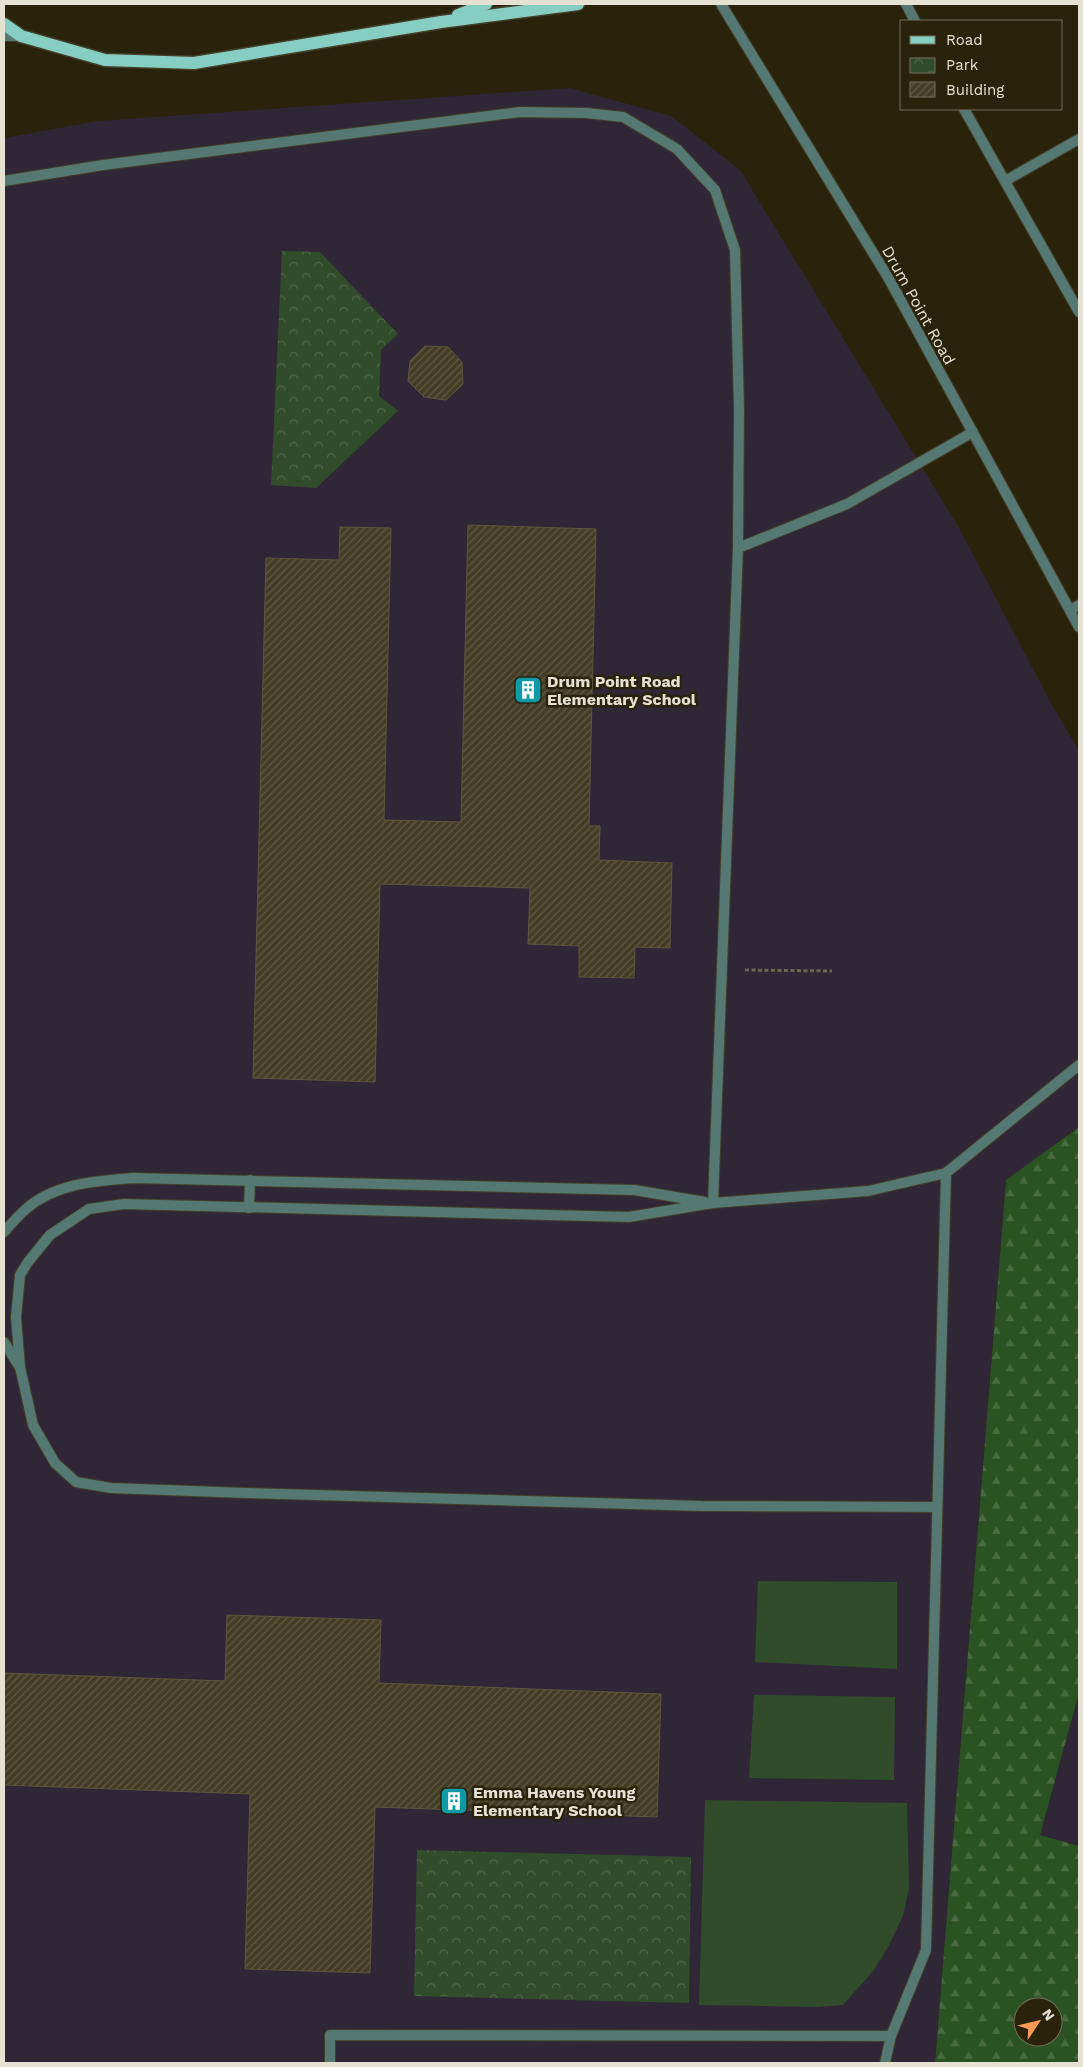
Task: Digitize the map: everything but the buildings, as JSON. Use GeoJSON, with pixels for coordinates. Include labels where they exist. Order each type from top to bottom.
{"type":"FeatureCollection","features":[{"type":"Feature","properties":{"kind":"main road"},"geometry":{"type":"LineString","coordinates":[[441,22],[486,4]]}},
{"type":"Feature","properties":{"kind":"main road"},"geometry":{"type":"LineString","coordinates":[[4,24],[20,36],[105,60],[194,63],[441,22],[578,4]]}},
{"type":"Feature","properties":{"kind":"street","name":"Drum Point Road"},"geometry":{"type":"LineString","coordinates":[[721,4],[889,279],[973,432],[1075,608],[1079,627]]}},
{"type":"Feature","properties":{"kind":"street"},"geometry":{"type":"LineString","coordinates":[[906,4],[914,20]]}},
{"type":"Feature","properties":{"kind":"street"},"geometry":{"type":"LineString","coordinates":[[4,36],[20,36]]}},
{"type":"Feature","properties":{"kind":"street"},"geometry":{"type":"LineString","coordinates":[[965,110],[1079,312]]}},
{"type":"Feature","properties":{"kind":"street"},"geometry":{"type":"LineString","coordinates":[[4,181],[103,164],[520,112],[586,113],[623,117],[677,149],[715,190],[735,250],[739,409],[738,548],[713,1203]]}},
{"type":"Feature","properties":{"kind":"street"},"geometry":{"type":"LineString","coordinates":[[1005,181],[1079,139]]}},
{"type":"Feature","properties":{"kind":"street"},"geometry":{"type":"LineString","coordinates":[[738,548],[847,504],[973,432]]}},
{"type":"Feature","properties":{"kind":"street"},"geometry":{"type":"LineString","coordinates":[[937,1507],[702,1506],[111,1488],[76,1482],[55,1463],[34,1425],[20,1367],[16,1317],[20,1275],[50,1235],[88,1209],[124,1204],[629,1217],[713,1203],[868,1191],[946,1173],[1079,1065]]}},
{"type":"Feature","properties":{"kind":"street"},"geometry":{"type":"LineString","coordinates":[[885,2063],[891,2036],[926,1950],[946,1173]]}},
{"type":"Feature","properties":{"kind":"street"},"geometry":{"type":"LineString","coordinates":[[4,1232],[27,1208],[55,1192],[83,1183],[133,1178],[634,1190],[713,1203]]}},
{"type":"Feature","properties":{"kind":"street"},"geometry":{"type":"LineString","coordinates":[[249,1208],[250,1180]]}},
{"type":"Feature","properties":{"kind":"street"},"geometry":{"type":"LineString","coordinates":[[4,1342],[20,1367]]}},
{"type":"Feature","properties":{"kind":"street"},"geometry":{"type":"LineString","coordinates":[[330,2063],[330,2035],[891,2036]]}},
{"type":"Feature","properties":{"kind":"path"},"geometry":{"type":"LineString","coordinates":[[722,970],[832,971]]}},
{"type":"Feature","properties":{"kind":"shaded area"},"geometry":{"type":"Polygon","coordinates":[[[570,88],[671,116],[740,170],[958,526],[1052,705],[1079,751],[1079,1127],[1006,1180],[935,2063],[4,2063],[4,138],[98,121],[570,88]]]}},
{"type":"Feature","properties":{"kind":"shaded area"},"geometry":{"type":"Polygon","coordinates":[[[1079,1693],[1079,1846],[1040,1835],[1079,1693]]]}},
{"type":"Feature","properties":{"kind":"green space"},"geometry":{"type":"Polygon","coordinates":[[[282,251],[320,252],[398,334],[381,350],[379,396],[398,411],[316,488],[271,485],[282,251]]]}},
{"type":"Feature","properties":{"kind":"green space"},"geometry":{"type":"Polygon","coordinates":[[[1079,1127],[1079,1693],[1040,1835],[1079,1846],[1079,2063],[935,2063],[1006,1180],[1079,1127]]]}},
{"type":"Feature","properties":{"kind":"green space"},"geometry":{"type":"Polygon","coordinates":[[[758,1581],[897,1582],[897,1669],[755,1662],[758,1581]]]}},
{"type":"Feature","properties":{"kind":"green space"},"geometry":{"type":"Polygon","coordinates":[[[754,1695],[895,1697],[894,1780],[749,1778],[754,1695]]]}},
{"type":"Feature","properties":{"kind":"green space"},"geometry":{"type":"Polygon","coordinates":[[[705,1800],[907,1803],[909,1888],[903,1916],[874,1970],[843,2005],[817,2007],[699,2005],[705,1800]]]}},
{"type":"Feature","properties":{"kind":"green space"},"geometry":{"type":"Polygon","coordinates":[[[417,1850],[691,1857],[689,2003],[414,1996],[417,1850]]]}},
{"type":"Feature","properties":{"kind":"place","name":"Drum Point Road Elementary School"},"geometry":{"type":"Point","coordinates":[528,690]}},
{"type":"Feature","properties":{"kind":"place","name":"Emma Havens Young Elementary School"},"geometry":{"type":"Point","coordinates":[454,1801]}}]}
